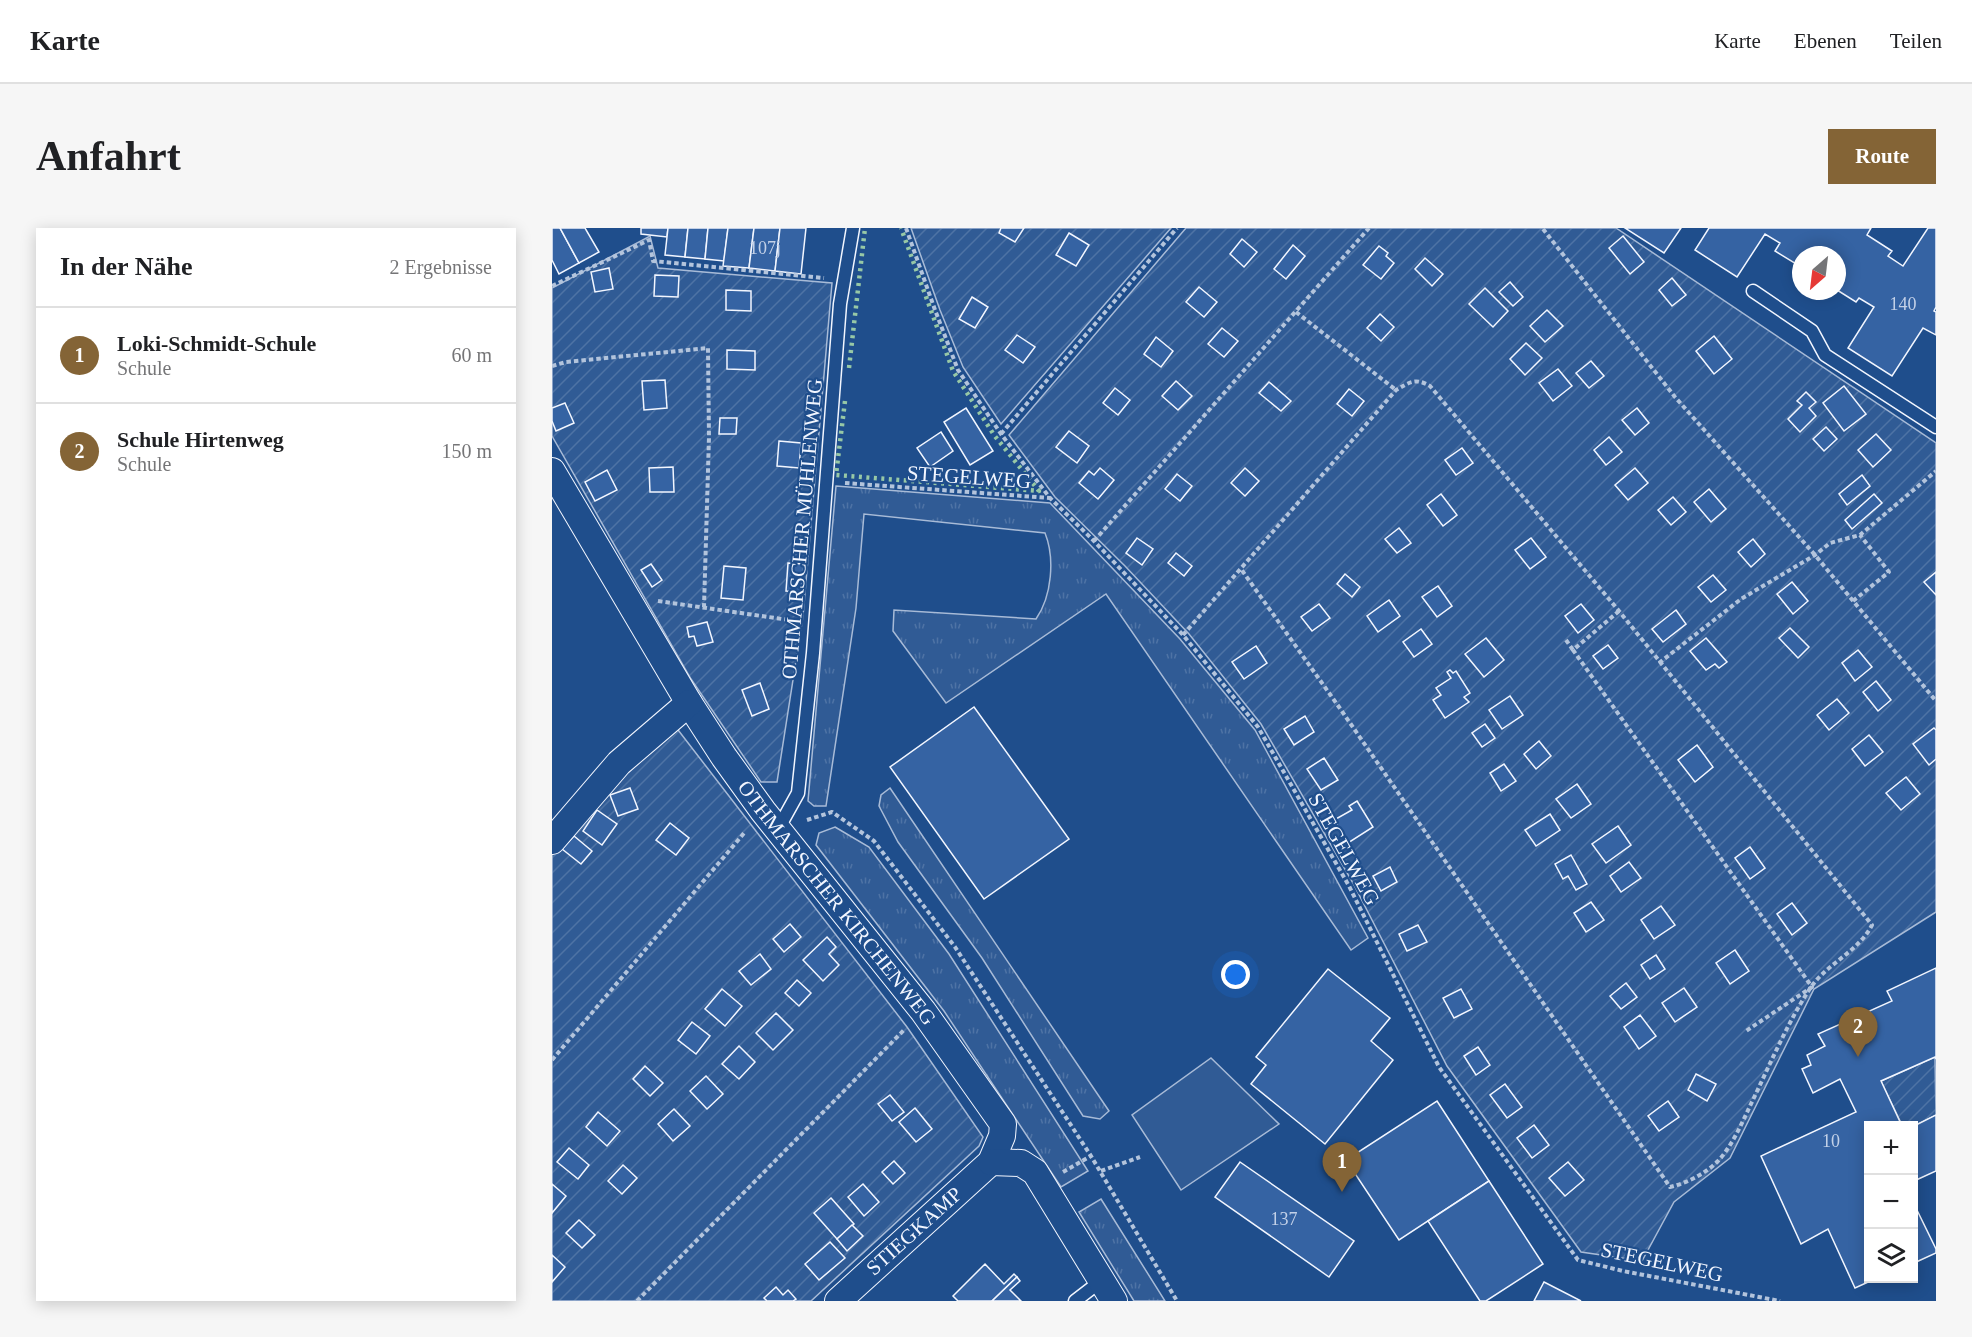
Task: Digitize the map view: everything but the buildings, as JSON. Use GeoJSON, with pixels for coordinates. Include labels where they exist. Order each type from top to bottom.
{"type":"FeatureCollection","features":[{"type":"Feature","properties":{"kind":"street","name":"OTHMARSCHER KIRCHENWEG"},"geometry":{"type":"LineString","coordinates":[[552,471],[689,703],[724,757],[778,829],[923,1011],[1001,1120],[1004,1128],[991,1162]]}},
{"type":"Feature","properties":{"kind":"street"},"geometry":{"type":"LineString","coordinates":[[552,841],[619,763],[689,703]]}},
{"type":"Feature","properties":{"kind":"street"},"geometry":{"type":"LineString","coordinates":[[991,1162],[1021,1163],[1035,1172],[1108,1291]]}},
{"type":"Feature","properties":{"kind":"street","name":"STIEGKAMP"},"geometry":{"type":"LineString","coordinates":[[838,1301],[991,1162]]}},
{"type":"Feature","properties":{"kind":"lane","name":"OTHMARSCHER MÜHLENWEG"},"geometry":{"type":"LineString","coordinates":[[778,829],[798,793],[815,624],[840,304],[853,228]]}},
{"type":"Feature","properties":{"kind":"lane"},"geometry":{"type":"LineString","coordinates":[[1753,291],[1812,331],[1825,355],[1936,427]]}},
{"type":"Feature","properties":{"kind":"lane"},"geometry":{"type":"LineString","coordinates":[[1075,1301],[1108,1291]]}},
{"type":"Feature","properties":{"kind":"path"},"geometry":{"type":"LineString","coordinates":[[906,228],[958,370],[1001,434],[1050,498]]}},
{"type":"Feature","properties":{"kind":"path"},"geometry":{"type":"LineString","coordinates":[[1001,434],[1177,228]]}},
{"type":"Feature","properties":{"kind":"path"},"geometry":{"type":"LineString","coordinates":[[1094,541],[1369,228]]}},
{"type":"Feature","properties":{"kind":"path"},"geometry":{"type":"LineString","coordinates":[[1543,229],[1676,397],[1815,555],[1936,701]]}},
{"type":"Feature","properties":{"kind":"path"},"geometry":{"type":"LineString","coordinates":[[552,286],[649,240],[653,261],[844,280]]}},
{"type":"Feature","properties":{"kind":"path"},"geometry":{"type":"LineString","coordinates":[[1296,312],[1395,390]]}},
{"type":"Feature","properties":{"kind":"path"},"geometry":{"type":"LineString","coordinates":[[552,366],[566,362],[708,348],[709,437],[704,608]]}},
{"type":"Feature","properties":{"kind":"path"},"geometry":{"type":"LineString","coordinates":[[1183,635],[1240,568],[1395,390],[1413,380],[1422,381],[1430,386],[1619,611],[1872,925],[1866,937],[1827,969],[1812,987],[1783,1040],[1737,1135],[1718,1162],[1688,1182],[1670,1187],[1339,707],[1240,568]]}},
{"type":"Feature","properties":{"kind":"path"},"geometry":{"type":"LineString","coordinates":[[1659,663],[1741,599],[1815,555],[1830,543],[1860,535],[1936,471]]}},
{"type":"Feature","properties":{"kind":"path","name":"STEGELWEG"},"geometry":{"type":"LineString","coordinates":[[826,481],[1050,498],[1183,635],[1258,727],[1349,886],[1439,1067],[1578,1260],[1623,1271],[1780,1301]]}},
{"type":"Feature","properties":{"kind":"path"},"geometry":{"type":"LineString","coordinates":[[1854,601],[1889,572],[1860,535]]}},
{"type":"Feature","properties":{"kind":"path"},"geometry":{"type":"LineString","coordinates":[[625,596],[815,624]]}},
{"type":"Feature","properties":{"kind":"path"},"geometry":{"type":"LineString","coordinates":[[1573,650],[1619,611]]}},
{"type":"Feature","properties":{"kind":"path"},"geometry":{"type":"LineString","coordinates":[[1566,640],[1812,987]]}},
{"type":"Feature","properties":{"kind":"path"},"geometry":{"type":"LineString","coordinates":[[778,829],[832,812],[874,841],[955,947],[1101,1172],[1177,1301]]}},
{"type":"Feature","properties":{"kind":"path"},"geometry":{"type":"LineString","coordinates":[[552,1060],[751,825]]}},
{"type":"Feature","properties":{"kind":"path"},"geometry":{"type":"LineString","coordinates":[[1746,1032],[1812,987]]}},
{"type":"Feature","properties":{"kind":"path"},"geometry":{"type":"LineString","coordinates":[[637,1301],[907,1027]]}},
{"type":"Feature","properties":{"kind":"path"},"geometry":{"type":"LineString","coordinates":[[1101,1172],[1140,1157]]}},
{"type":"Feature","properties":{"kind":"green space"},"geometry":{"type":"Polygon","coordinates":[[[911,228],[1171,228],[1001,424],[963,367],[911,228]]]}},
{"type":"Feature","properties":{"kind":"green space"},"geometry":{"type":"Polygon","coordinates":[[[1186,228],[1616,228],[1936,443],[1936,912],[1814,989],[1730,1158],[1674,1202],[1642,1261],[1581,1252],[1447,1066],[1353,883],[1261,724],[1189,634],[1055,497],[1009,435],[1186,228]]]}},
{"type":"Feature","properties":{"kind":"green space"},"geometry":{"type":"Polygon","coordinates":[[[650,236],[658,268],[832,283],[803,616],[777,782],[761,782],[691,679],[552,436],[552,288],[650,236]]]}},
{"type":"Feature","properties":{"kind":"green space"},"geometry":{"type":"Polygon","coordinates":[[[836,486],[1050,503],[1180,639],[1255,730],[1368,938],[1351,950],[1106,594],[946,703],[893,631],[894,610],[1036,619],[1049,588],[1051,565],[1045,533],[864,514],[856,608],[826,806],[814,806],[808,801],[836,486]]]}},
{"type":"Feature","properties":{"kind":"green space"},"geometry":{"type":"Polygon","coordinates":[[[675,726],[907,1027],[983,1137],[979,1146],[811,1301],[552,1301],[552,854],[624,768],[675,726]]]}},
{"type":"Feature","properties":{"kind":"green space"},"geometry":{"type":"Polygon","coordinates":[[[890,788],[1109,1111],[1100,1119],[1083,1116],[982,958],[898,842],[879,806],[881,795],[890,788]]]}},
{"type":"Feature","properties":{"kind":"green space"},"geometry":{"type":"Polygon","coordinates":[[[835,827],[869,847],[949,954],[1088,1171],[1061,1187],[944,1011],[816,845],[819,833],[835,827]]]}},
{"type":"Feature","properties":{"kind":"green space"},"geometry":{"type":"Polygon","coordinates":[[[1935,1057],[1936,1115],[1918,1124],[1918,1121],[1900,1121],[1881,1081],[1935,1057]]]}},
{"type":"Feature","properties":{"kind":"green space"},"geometry":{"type":"Polygon","coordinates":[[[1101,1199],[1165,1301],[1134,1301],[1079,1212],[1101,1199]]]}},
{"type":"Feature","properties":{"kind":"shaded area"},"geometry":{"type":"Polygon","coordinates":[[[1211,1058],[1279,1124],[1181,1190],[1132,1115],[1211,1058]]]}},
{"type":"Feature","properties":{"kind":"hedge"},"geometry":{"type":"LineString","coordinates":[[849,368],[865,228]]}},
{"type":"Feature","properties":{"kind":"hedge"},"geometry":{"type":"LineString","coordinates":[[845,401],[836,475],[1039,491],[994,435],[953,371],[901,228]]}},
{"type":"Feature","properties":{"kind":"place","name":"Schule Hirtenweg"},"geometry":{"type":"Point","coordinates":[1858,1057]}},
{"type":"Feature","properties":{"kind":"place","name":"Loki-Schmidt-Schule"},"geometry":{"type":"Point","coordinates":[1342,1192]}}]}
